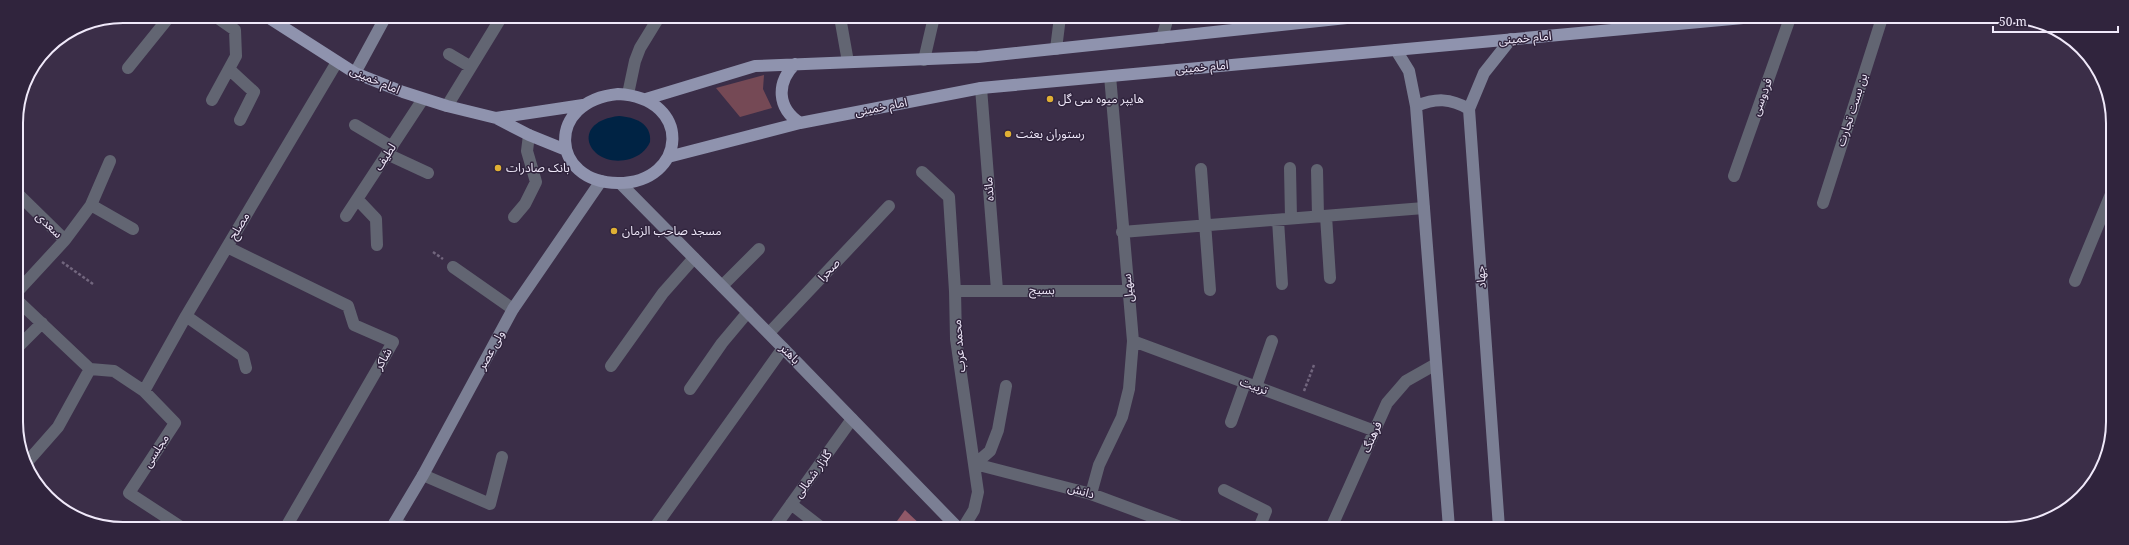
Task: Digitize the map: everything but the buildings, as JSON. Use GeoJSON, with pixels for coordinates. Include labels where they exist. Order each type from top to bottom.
{"type":"FeatureCollection","features":[{"type":"Feature","properties":{"kind":"main road","name":"امام خمینی"},"geometry":{"type":"LineString","coordinates":[[277,23],[355,73],[423,99],[496,118],[529,135],[566,150]]}},
{"type":"Feature","properties":{"kind":"main road"},"geometry":{"type":"LineString","coordinates":[[355,73],[382,23]]}},
{"type":"Feature","properties":{"kind":"main road"},"geometry":{"type":"LineString","coordinates":[[646,99],[755,66],[978,58],[1301,23]]}},
{"type":"Feature","properties":{"kind":"main road","name":"امام خمینی"},"geometry":{"type":"LineString","coordinates":[[668,157],[800,123],[981,88],[1688,23]]}},
{"type":"Feature","properties":{"kind":"main road","name":"جهاد"},"geometry":{"type":"LineString","coordinates":[[1499,522],[1469,109],[1484,73],[1511,39]]}},
{"type":"Feature","properties":{"kind":"main road"},"geometry":{"type":"LineString","coordinates":[[1396,50],[1409,71],[1416,106],[1449,522]]}},
{"type":"Feature","properties":{"kind":"main road"},"geometry":{"type":"LineString","coordinates":[[795,64],[788,71],[783,80],[781,95],[785,109],[791,117],[800,123]]}},
{"type":"Feature","properties":{"kind":"main road"},"geometry":{"type":"LineString","coordinates":[[628,94],[646,99],[661,110],[672,127],[672,148],[662,165],[647,177],[620,183],[601,181],[584,173],[577,167],[566,150],[566,129],[570,119],[583,105],[600,96],[628,94]]}},
{"type":"Feature","properties":{"kind":"main road"},"geometry":{"type":"LineString","coordinates":[[1416,106],[1429,101],[1443,99],[1457,102],[1469,109]]}},
{"type":"Feature","properties":{"kind":"main road","name":"امام خمینی"},"geometry":{"type":"LineString","coordinates":[[496,118],[583,105]]}},
{"type":"Feature","properties":{"kind":"main road","name":"ولی عصر"},"geometry":{"type":"LineString","coordinates":[[399,522],[513,309],[601,181]]}},
{"type":"Feature","properties":{"kind":"main road","name":"باهنر"},"geometry":{"type":"LineString","coordinates":[[620,183],[769,333],[952,522]]}},
{"type":"Feature","properties":{"kind":"street"},"geometry":{"type":"LineString","coordinates":[[128,68],[164,23]]}},
{"type":"Feature","properties":{"kind":"street"},"geometry":{"type":"LineString","coordinates":[[212,100],[230,70],[236,56],[235,30],[225,23]]}},
{"type":"Feature","properties":{"kind":"street"},"geometry":{"type":"LineString","coordinates":[[446,106],[498,23]]}},
{"type":"Feature","properties":{"kind":"street"},"geometry":{"type":"LineString","coordinates":[[628,94],[635,61],[640,48],[655,23]]}},
{"type":"Feature","properties":{"kind":"street"},"geometry":{"type":"LineString","coordinates":[[841,23],[848,62]]}},
{"type":"Feature","properties":{"kind":"street"},"geometry":{"type":"LineString","coordinates":[[924,60],[933,23]]}},
{"type":"Feature","properties":{"kind":"street"},"geometry":{"type":"LineString","coordinates":[[1056,49],[1059,23]]}},
{"type":"Feature","properties":{"kind":"street"},"geometry":{"type":"LineString","coordinates":[[1162,38],[1166,23]]}},
{"type":"Feature","properties":{"kind":"street","name":"فردوسی"},"geometry":{"type":"LineString","coordinates":[[1734,176],[1788,23]]}},
{"type":"Feature","properties":{"kind":"street","name":"بن بست تجارت"},"geometry":{"type":"LineString","coordinates":[[1823,203],[1880,23]]}},
{"type":"Feature","properties":{"kind":"street"},"geometry":{"type":"LineString","coordinates":[[449,54],[471,67]]}},
{"type":"Feature","properties":{"kind":"street","name":"مصلح"},"geometry":{"type":"LineString","coordinates":[[144,391],[186,316],[336,62]]}},
{"type":"Feature","properties":{"kind":"street"},"geometry":{"type":"LineString","coordinates":[[230,70],[254,92],[240,120]]}},
{"type":"Feature","properties":{"kind":"street","name":"سهیل"},"geometry":{"type":"LineString","coordinates":[[1091,494],[1099,465],[1122,417],[1129,389],[1133,341],[1122,232],[1110,76]]}},
{"type":"Feature","properties":{"kind":"street","name":"مائده"},"geometry":{"type":"LineString","coordinates":[[981,88],[997,290]]}},
{"type":"Feature","properties":{"kind":"street","name":"لطیف"},"geometry":{"type":"LineString","coordinates":[[346,216],[423,99]]}},
{"type":"Feature","properties":{"kind":"street"},"geometry":{"type":"LineString","coordinates":[[356,125],[389,151],[428,173]]}},
{"type":"Feature","properties":{"kind":"street"},"geometry":{"type":"LineString","coordinates":[[514,217],[525,204],[536,182],[527,151],[529,135]]}},
{"type":"Feature","properties":{"kind":"street"},"geometry":{"type":"LineString","coordinates":[[65,240],[91,205],[110,162]]}},
{"type":"Feature","properties":{"kind":"street"},"geometry":{"type":"LineString","coordinates":[[1290,168],[1291,218]]}},
{"type":"Feature","properties":{"kind":"street"},"geometry":{"type":"LineString","coordinates":[[1202,169],[1207,225],[1210,290]]}},
{"type":"Feature","properties":{"kind":"street"},"geometry":{"type":"LineString","coordinates":[[1317,170],[1330,278]]}},
{"type":"Feature","properties":{"kind":"street","name":"محمد عرب"},"geometry":{"type":"LineString","coordinates":[[922,172],[950,197],[956,340],[978,492],[974,510],[967,522]]}},
{"type":"Feature","properties":{"kind":"street","name":"سعدی"},"geometry":{"type":"LineString","coordinates":[[23,199],[65,240],[23,285]]}},
{"type":"Feature","properties":{"kind":"street"},"geometry":{"type":"LineString","coordinates":[[357,199],[376,219],[377,245]]}},
{"type":"Feature","properties":{"kind":"street"},"geometry":{"type":"LineString","coordinates":[[91,205],[133,229]]}},
{"type":"Feature","properties":{"kind":"street","name":"صحرا"},"geometry":{"type":"LineString","coordinates":[[769,333],[889,206]]}},
{"type":"Feature","properties":{"kind":"street"},"geometry":{"type":"LineString","coordinates":[[2075,282],[2106,206]]}},
{"type":"Feature","properties":{"kind":"street"},"geometry":{"type":"LineString","coordinates":[[1122,232],[1424,208]]}},
{"type":"Feature","properties":{"kind":"street"},"geometry":{"type":"LineString","coordinates":[[1278,220],[1282,284]]}},
{"type":"Feature","properties":{"kind":"street","name":"شاکر"},"geometry":{"type":"LineString","coordinates":[[227,247],[348,306],[354,325],[393,342],[289,522]]}},
{"type":"Feature","properties":{"kind":"street"},"geometry":{"type":"LineString","coordinates":[[722,286],[759,249]]}},
{"type":"Feature","properties":{"kind":"street"},"geometry":{"type":"LineString","coordinates":[[611,366],[663,293],[694,258]]}},
{"type":"Feature","properties":{"kind":"street"},"geometry":{"type":"LineString","coordinates":[[452,267],[513,309]]}},
{"type":"Feature","properties":{"kind":"street","name":"بسیج"},"geometry":{"type":"LineString","coordinates":[[955,291],[1128,291]]}},
{"type":"Feature","properties":{"kind":"street"},"geometry":{"type":"LineString","coordinates":[[23,306],[90,369],[58,427],[30,459]]}},
{"type":"Feature","properties":{"kind":"street"},"geometry":{"type":"LineString","coordinates":[[690,388],[722,343],[748,312]]}},
{"type":"Feature","properties":{"kind":"street"},"geometry":{"type":"LineString","coordinates":[[186,316],[243,356],[246,368]]}},
{"type":"Feature","properties":{"kind":"street"},"geometry":{"type":"LineString","coordinates":[[23,342],[42,323]]}},
{"type":"Feature","properties":{"kind":"street","name":"تربیت"},"geometry":{"type":"LineString","coordinates":[[1133,341],[1375,431]]}},
{"type":"Feature","properties":{"kind":"street"},"geometry":{"type":"LineString","coordinates":[[1231,422],[1272,341]]}},
{"type":"Feature","properties":{"kind":"street"},"geometry":{"type":"LineString","coordinates":[[659,522],[783,348]]}},
{"type":"Feature","properties":{"kind":"street","name":"فرهنگ"},"geometry":{"type":"LineString","coordinates":[[1334,522],[1387,403],[1406,381],[1436,364]]}},
{"type":"Feature","properties":{"kind":"street","name":"مجلسی"},"geometry":{"type":"LineString","coordinates":[[90,369],[114,371],[144,391],[175,422],[129,493],[171,522]]}},
{"type":"Feature","properties":{"kind":"street"},"geometry":{"type":"LineString","coordinates":[[975,464],[990,451],[998,430],[1006,386]]}},
{"type":"Feature","properties":{"kind":"street","name":"گلزار شمالی"},"geometry":{"type":"LineString","coordinates":[[778,522],[852,420]]}},
{"type":"Feature","properties":{"kind":"street"},"geometry":{"type":"LineString","coordinates":[[423,475],[490,504],[502,457]]}},
{"type":"Feature","properties":{"kind":"street","name":"دانش"},"geometry":{"type":"LineString","coordinates":[[975,464],[1091,494],[1167,522]]}},
{"type":"Feature","properties":{"kind":"street"},"geometry":{"type":"LineString","coordinates":[[1224,490],[1266,511],[1261,522]]}},
{"type":"Feature","properties":{"kind":"street"},"geometry":{"type":"LineString","coordinates":[[791,504],[814,522]]}},
{"type":"Feature","properties":{"kind":"path"},"geometry":{"type":"LineString","coordinates":[[51,255],[93,284]]}},
{"type":"Feature","properties":{"kind":"path"},"geometry":{"type":"LineString","coordinates":[[1300,403],[1314,365]]}},
{"type":"Feature","properties":{"kind":"shaded area"},"geometry":{"type":"Polygon","coordinates":[[[764,75],[763,89],[772,108],[740,117],[716,88],[764,75]]]}},
{"type":"Feature","properties":{"kind":"shaded area"},"geometry":{"type":"Polygon","coordinates":[[[905,510],[918,522],[896,522],[905,510]]]}},
{"type":"Feature","properties":{"kind":"water"},"geometry":{"type":"Polygon","coordinates":[[[619,116],[641,122],[648,130],[650,142],[642,153],[630,159],[616,161],[604,158],[595,152],[590,144],[589,135],[593,127],[603,120],[619,116]]]}},
{"type":"Feature","properties":{"kind":"place","name":"هایپر میوه سی گل"},"geometry":{"type":"Point","coordinates":[1050,99]}},
{"type":"Feature","properties":{"kind":"place","name":"رستوران بعثت"},"geometry":{"type":"Point","coordinates":[1008,134]}},
{"type":"Feature","properties":{"kind":"place","name":"بانک صادرات"},"geometry":{"type":"Point","coordinates":[498,168]}},
{"type":"Feature","properties":{"kind":"place","name":"مسجد صاحب الزمان"},"geometry":{"type":"Point","coordinates":[614,231]}}]}
